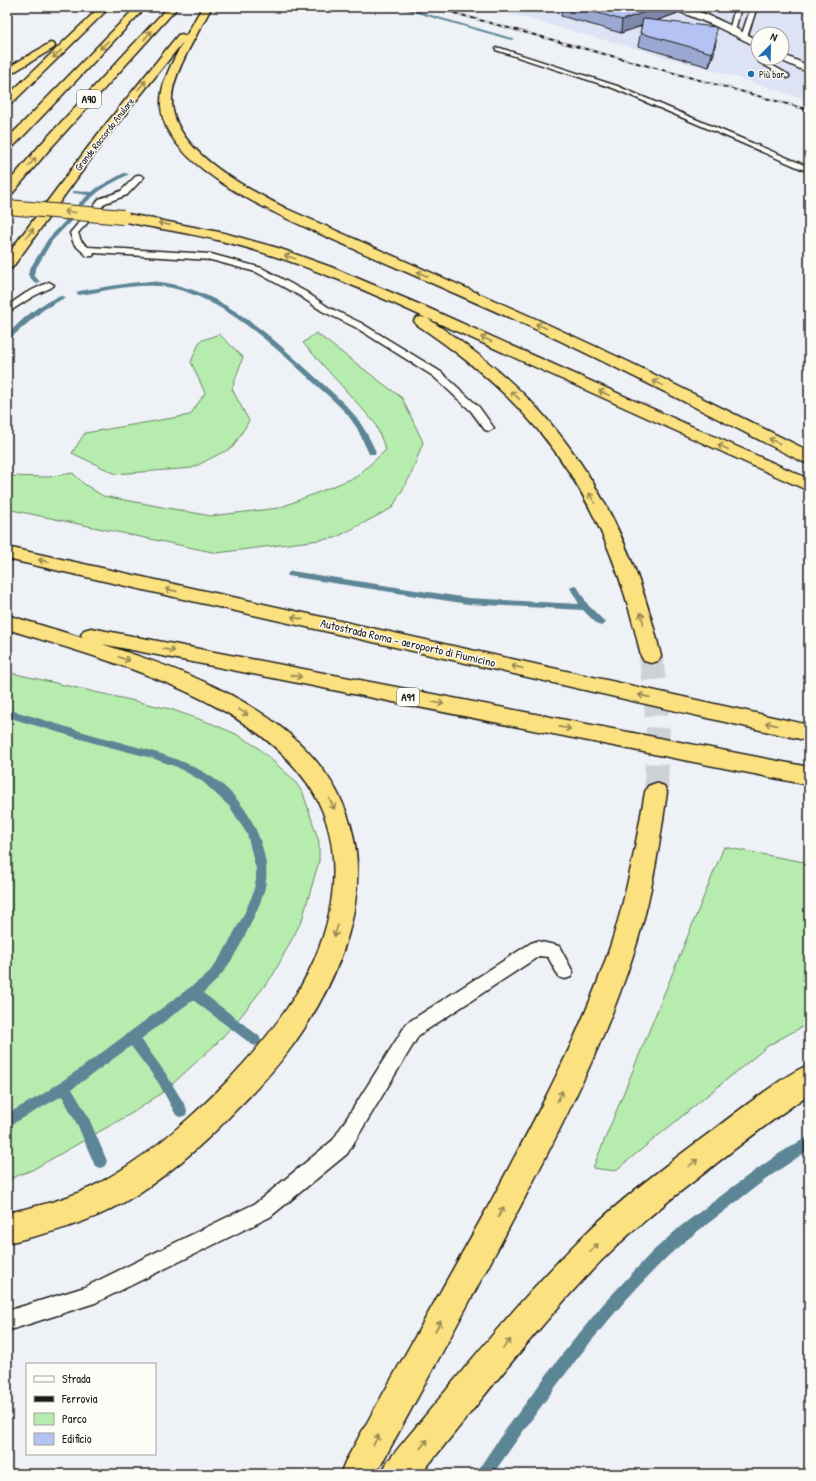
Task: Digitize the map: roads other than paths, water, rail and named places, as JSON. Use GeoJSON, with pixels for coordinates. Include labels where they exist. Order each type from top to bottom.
{"type":"FeatureCollection","features":[{"type":"Feature","properties":{"kind":"highway"},"geometry":{"type":"LineString","coordinates":[[7,73],[57,41],[97,7]]}},
{"type":"Feature","properties":{"kind":"highway"},"geometry":{"type":"LineString","coordinates":[[7,102],[105,7]]}},
{"type":"Feature","properties":{"kind":"highway","name":"A90"},"geometry":{"type":"LineString","coordinates":[[7,146],[140,7]]}},
{"type":"Feature","properties":{"kind":"highway","name":"A90"},"geometry":{"type":"LineString","coordinates":[[7,192],[44,148],[173,7]]}},
{"type":"Feature","properties":{"kind":"highway"},"geometry":{"type":"LineString","coordinates":[[207,8],[171,80],[166,102],[168,115],[179,137],[188,148],[211,169],[244,192],[282,212],[528,320],[809,458]]}},
{"type":"Feature","properties":{"kind":"highway","name":"Grande Raccordo Anulare"},"geometry":{"type":"LineString","coordinates":[[7,265],[102,136],[207,8]]}},
{"type":"Feature","properties":{"kind":"highway"},"geometry":{"type":"LineString","coordinates":[[7,207],[123,218],[219,236],[326,270],[423,311],[809,486]]}},
{"type":"Feature","properties":{"kind":"highway"},"geometry":{"type":"LineString","coordinates":[[326,270],[399,307],[439,334],[506,386],[545,428],[563,451],[582,480],[624,561],[640,610],[651,656]]}},
{"type":"Feature","properties":{"kind":"highway","name":"Autostrada Roma - aeroporto di Fiumicino"},"geometry":{"type":"LineString","coordinates":[[7,553],[809,733]]}},
{"type":"Feature","properties":{"kind":"highway","name":"A91"},"geometry":{"type":"LineString","coordinates":[[7,618],[809,776]]}},
{"type":"Feature","properties":{"kind":"highway"},"geometry":{"type":"LineString","coordinates":[[7,622],[112,654],[168,675],[233,706],[266,727],[285,742],[300,758],[324,791],[335,811],[340,827],[344,845],[346,868],[344,894],[339,924],[325,965],[316,985],[286,1031],[260,1065],[239,1088],[180,1144],[113,1192],[96,1201],[56,1216],[7,1228]]}},
{"type":"Feature","properties":{"kind":"highway"},"geometry":{"type":"LineString","coordinates":[[357,1474],[523,1170],[560,1096],[598,1013],[622,950],[637,898],[656,792]]}},
{"type":"Feature","properties":{"kind":"highway"},"geometry":{"type":"LineString","coordinates":[[399,1474],[519,1330],[576,1266],[615,1227],[717,1144],[809,1078]]}},
{"type":"Feature","properties":{"kind":"main road"},"geometry":{"type":"LineString","coordinates":[[676,7],[750,40]]}},
{"type":"Feature","properties":{"kind":"main road"},"geometry":{"type":"LineString","coordinates":[[790,60],[809,70]]}},
{"type":"Feature","properties":{"kind":"lane"},"geometry":{"type":"LineString","coordinates":[[520,7],[538,9],[551,7]]}},
{"type":"Feature","properties":{"kind":"lane"},"geometry":{"type":"LineString","coordinates":[[732,31],[738,7]]}},
{"type":"Feature","properties":{"kind":"lane"},"geometry":{"type":"LineString","coordinates":[[744,37],[754,7]]}},
{"type":"Feature","properties":{"kind":"lane"},"geometry":{"type":"LineString","coordinates":[[498,49],[615,87],[809,170]]}},
{"type":"Feature","properties":{"kind":"lane"},"geometry":{"type":"LineString","coordinates":[[766,66],[787,76]]}},
{"type":"Feature","properties":{"kind":"lane"},"geometry":{"type":"LineString","coordinates":[[98,206],[102,201],[124,193],[140,177]]}},
{"type":"Feature","properties":{"kind":"lane"},"geometry":{"type":"LineString","coordinates":[[84,221],[74,233],[77,242],[88,252],[176,254],[212,257],[259,270],[303,294],[325,309],[358,325],[437,374],[475,409],[489,428]]}},
{"type":"Feature","properties":{"kind":"lane"},"geometry":{"type":"LineString","coordinates":[[7,310],[29,295],[49,285]]}},
{"type":"Feature","properties":{"kind":"lane"},"geometry":{"type":"LineString","coordinates":[[7,1321],[88,1296],[264,1210],[340,1147],[413,1029],[537,948],[553,951],[564,972]]}},
{"type":"Feature","properties":{"kind":"waterway"},"geometry":{"type":"LineString","coordinates":[[398,7],[513,39]]}},
{"type":"Feature","properties":{"kind":"waterway"},"geometry":{"type":"LineString","coordinates":[[81,204],[100,188],[126,174]]}},
{"type":"Feature","properties":{"kind":"waterway"},"geometry":{"type":"LineString","coordinates":[[75,192],[92,194]]}},
{"type":"Feature","properties":{"kind":"waterway"},"geometry":{"type":"LineString","coordinates":[[37,282],[31,275],[32,270],[50,240],[69,220]]}},
{"type":"Feature","properties":{"kind":"waterway"},"geometry":{"type":"LineString","coordinates":[[79,293],[150,283],[182,289],[204,297],[224,307],[262,334],[344,407],[355,418],[365,435],[372,452]]}},
{"type":"Feature","properties":{"kind":"waterway"},"geometry":{"type":"LineString","coordinates":[[7,339],[26,320],[48,304],[63,297]]}},
{"type":"Feature","properties":{"kind":"waterway"},"geometry":{"type":"LineString","coordinates":[[291,574],[468,601],[585,607]]}},
{"type":"Feature","properties":{"kind":"waterway"},"geometry":{"type":"LineString","coordinates":[[574,588],[585,607]]}},
{"type":"Feature","properties":{"kind":"waterway"},"geometry":{"type":"LineString","coordinates":[[585,607],[601,623]]}},
{"type":"Feature","properties":{"kind":"waterway"},"geometry":{"type":"LineString","coordinates":[[7,713],[94,739],[152,754],[181,764],[207,779],[217,787],[226,795],[241,814],[252,834],[256,846],[262,872],[260,888],[251,912],[227,957],[212,978],[193,993]]}},
{"type":"Feature","properties":{"kind":"waterway"},"geometry":{"type":"LineString","coordinates":[[7,1121],[47,1098],[85,1073],[193,993]]}},
{"type":"Feature","properties":{"kind":"waterway"},"geometry":{"type":"LineString","coordinates":[[193,993],[255,1040]]}},
{"type":"Feature","properties":{"kind":"waterway"},"geometry":{"type":"LineString","coordinates":[[133,1038],[162,1078],[181,1111]]}},
{"type":"Feature","properties":{"kind":"waterway"},"geometry":{"type":"LineString","coordinates":[[65,1087],[73,1105],[83,1121],[100,1161]]}},
{"type":"Feature","properties":{"kind":"waterway"},"geometry":{"type":"LineString","coordinates":[[483,1474],[544,1390],[587,1335],[657,1257],[686,1231],[751,1182],[809,1143]]}},
{"type":"Feature","properties":{"kind":"tunnel"},"geometry":{"type":"LineString","coordinates":[[651,656],[658,726],[656,792]]}},
{"type":"Feature","properties":{"kind":"railway"},"geometry":{"type":"LineString","coordinates":[[432,7],[809,110]]}},
{"type":"Feature","properties":{"kind":"place","name":"Più bar"},"geometry":{"type":"Point","coordinates":[751,74]}}]}
